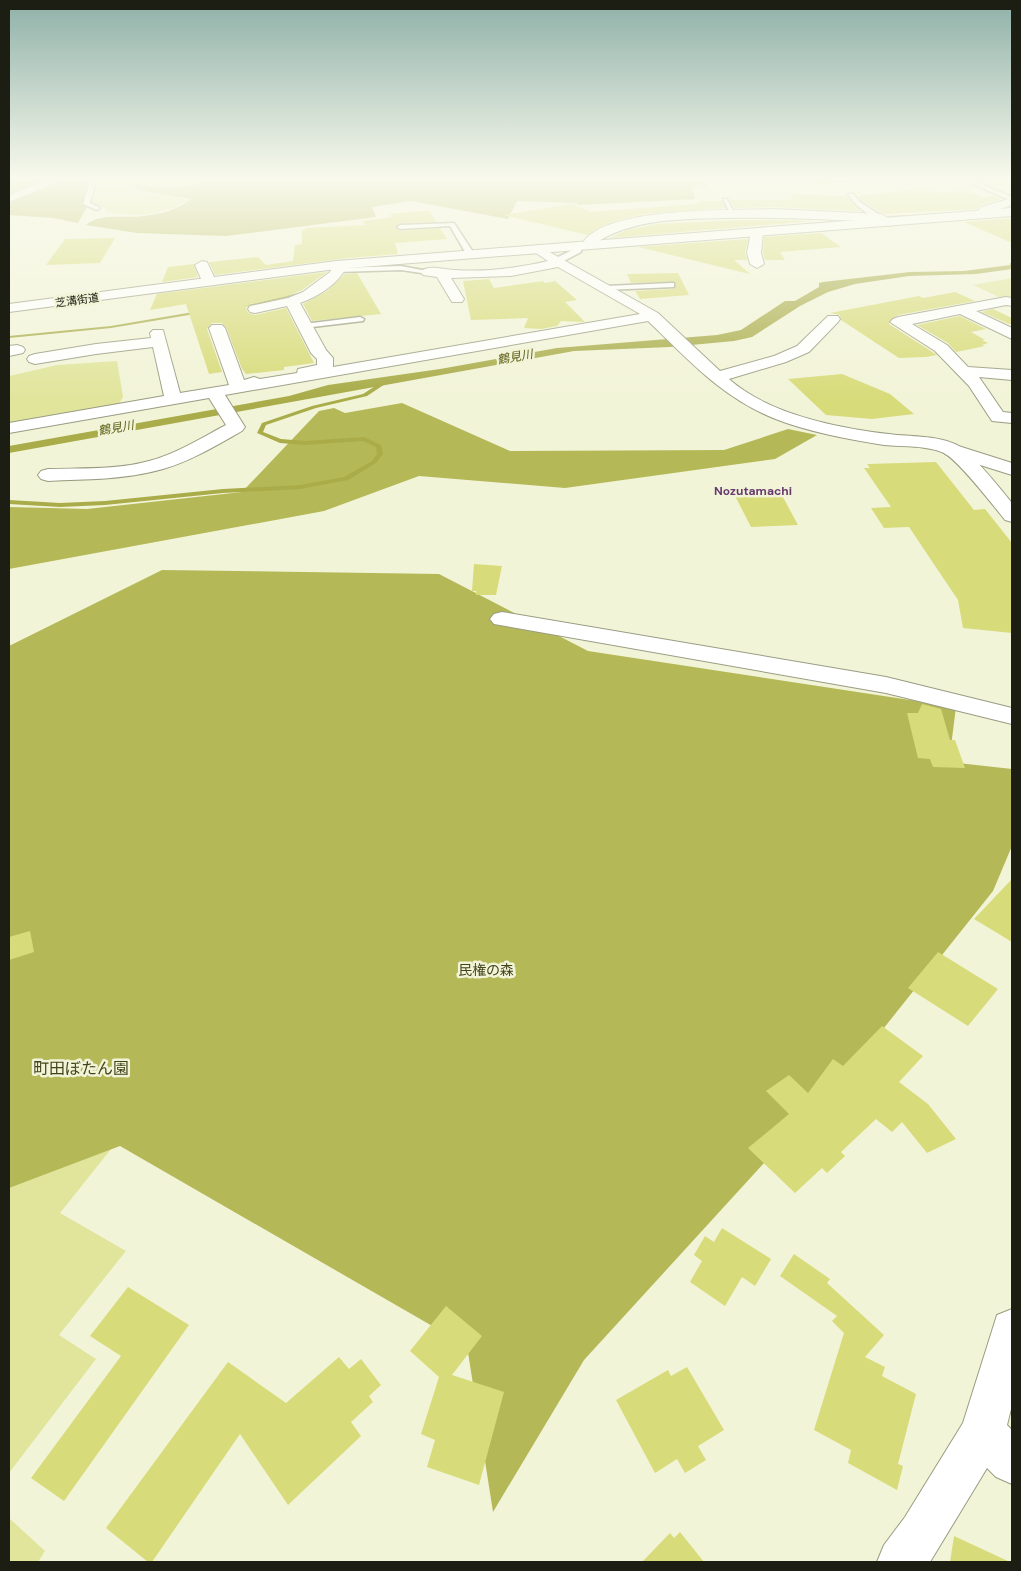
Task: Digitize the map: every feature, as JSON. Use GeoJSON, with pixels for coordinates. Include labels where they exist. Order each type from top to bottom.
{"type":"FeatureCollection","features":[{"type":"Feature","properties":{"kind":"street","name":"芝溝街道"},"geometry":{"type":"LineString","coordinates":[[9,308],[209,281],[520,251]]}},
{"type":"Feature","properties":{"kind":"street"},"geometry":{"type":"LineString","coordinates":[[539,251],[636,304],[654,318],[716,377],[748,398],[776,412],[808,423],[872,437],[952,450],[1012,469]]}},
{"type":"Feature","properties":{"kind":"street"},"geometry":{"type":"LineString","coordinates":[[754,251],[757,264]]}},
{"type":"Feature","properties":{"kind":"street"},"geometry":{"type":"LineString","coordinates":[[428,272],[442,274],[508,271],[531,269],[558,262]]}},
{"type":"Feature","properties":{"kind":"street"},"geometry":{"type":"LineString","coordinates":[[202,265],[209,281]]}},
{"type":"Feature","properties":{"kind":"street"},"geometry":{"type":"LineString","coordinates":[[255,309],[292,301],[316,290],[335,275],[337,268]]}},
{"type":"Feature","properties":{"kind":"street"},"geometry":{"type":"LineString","coordinates":[[442,274],[457,299]]}},
{"type":"Feature","properties":{"kind":"street"},"geometry":{"type":"LineString","coordinates":[[9,428],[217,394],[259,381],[326,368],[325,358],[319,353],[292,301]]}},
{"type":"Feature","properties":{"kind":"street"},"geometry":{"type":"LineString","coordinates":[[1012,302],[898,322],[941,348],[975,383],[998,417],[1012,418]]}},
{"type":"Feature","properties":{"kind":"street"},"geometry":{"type":"LineString","coordinates":[[962,310],[1012,334]]}},
{"type":"Feature","properties":{"kind":"street"},"geometry":{"type":"LineString","coordinates":[[238,388],[654,318]]}},
{"type":"Feature","properties":{"kind":"street"},"geometry":{"type":"LineString","coordinates":[[716,377],[780,359],[802,349],[833,318]]}},
{"type":"Feature","properties":{"kind":"street"},"geometry":{"type":"LineString","coordinates":[[214,332],[238,388]]}},
{"type":"Feature","properties":{"kind":"street"},"geometry":{"type":"LineString","coordinates":[[35,359],[59,352],[159,337],[173,400]]}},
{"type":"Feature","properties":{"kind":"street"},"geometry":{"type":"LineString","coordinates":[[963,371],[1012,375]]}},
{"type":"Feature","properties":{"kind":"street"},"geometry":{"type":"LineString","coordinates":[[48,475],[156,469],[236,427],[217,394]]}},
{"type":"Feature","properties":{"kind":"street"},"geometry":{"type":"LineString","coordinates":[[952,450],[1012,516]]}},
{"type":"Feature","properties":{"kind":"street"},"geometry":{"type":"LineString","coordinates":[[502,619],[886,685],[1012,716]]}},
{"type":"Feature","properties":{"kind":"street"},"geometry":{"type":"LineString","coordinates":[[901,1562],[922,1534],[997,1447],[1012,1330]]}},
{"type":"Feature","properties":{"kind":"lane"},"geometry":{"type":"LineString","coordinates":[[469,251],[471,255]]}},
{"type":"Feature","properties":{"kind":"lane"},"geometry":{"type":"LineString","coordinates":[[558,262],[577,251]]}},
{"type":"Feature","properties":{"kind":"lane"},"geometry":{"type":"LineString","coordinates":[[337,268],[401,268],[428,272]]}},
{"type":"Feature","properties":{"kind":"lane"},"geometry":{"type":"LineString","coordinates":[[606,288],[671,285]]}},
{"type":"Feature","properties":{"kind":"lane"},"geometry":{"type":"LineString","coordinates":[[304,326],[360,320]]}},
{"type":"Feature","properties":{"kind":"green space"},"geometry":{"type":"Polygon","coordinates":[[[1012,278],[1012,300],[1003,299],[973,285],[1012,278]]]}},
{"type":"Feature","properties":{"kind":"green space"},"geometry":{"type":"Polygon","coordinates":[[[117,361],[123,397],[117,407],[9,425],[9,376],[57,365],[117,361]]]}},
{"type":"Feature","properties":{"kind":"green space"},"geometry":{"type":"Polygon","coordinates":[[[402,403],[510,451],[724,450],[788,429],[817,435],[775,459],[565,488],[419,476],[324,511],[9,569],[9,507],[87,509],[242,492],[319,411],[334,408],[345,413],[402,403]]]}},
{"type":"Feature","properties":{"kind":"green space","name":"民権の森"},"geometry":{"type":"Polygon","coordinates":[[[162,570],[439,574],[588,651],[956,707],[949,762],[1012,769],[1012,846],[993,891],[860,1058],[584,1360],[493,1512],[467,1346],[120,1146],[9,1188],[9,646],[162,570]]]}},
{"type":"Feature","properties":{"kind":"green space","name":"町田ぼたん園"},"geometry":{"type":"Polygon","coordinates":[[[9,907],[163,1084],[60,1213],[126,1251],[59,1335],[96,1359],[9,1473],[9,907]]]}},
{"type":"Feature","properties":{"kind":"green space"},"geometry":{"type":"Polygon","coordinates":[[[9,1518],[45,1551],[38,1562],[9,1562],[9,1518]]]}},
{"type":"Feature","properties":{"kind":"water","name":"鶴見川"},"geometry":{"type":"Polygon","coordinates":[[[1012,263],[1012,269],[976,274],[909,276],[855,284],[828,292],[800,306],[752,337],[734,341],[670,347],[574,351],[9,453],[9,446],[289,396],[328,385],[440,369],[557,348],[717,335],[741,330],[785,301],[795,301],[819,287],[819,283],[823,282],[910,272],[964,271],[1010,265],[1012,263]]]}},
{"type":"Feature","properties":{"kind":"building"},"geometry":{"type":"Polygon","coordinates":[[[56,251],[107,251],[100,263],[46,265],[56,251]]]}},
{"type":"Feature","properties":{"kind":"building"},"geometry":{"type":"Polygon","coordinates":[[[294,251],[397,251],[398,254],[348,258],[215,275],[209,262],[258,257],[266,265],[293,261],[294,251]]]}},
{"type":"Feature","properties":{"kind":"building"},"geometry":{"type":"Polygon","coordinates":[[[656,251],[745,251],[747,260],[734,260],[750,274],[656,251]]]}},
{"type":"Feature","properties":{"kind":"building"},"geometry":{"type":"Polygon","coordinates":[[[763,251],[788,251],[780,252],[785,260],[765,260],[763,251]]]}},
{"type":"Feature","properties":{"kind":"building"},"geometry":{"type":"Polygon","coordinates":[[[194,264],[198,277],[162,282],[168,267],[194,264]]]}},
{"type":"Feature","properties":{"kind":"building"},"geometry":{"type":"Polygon","coordinates":[[[327,272],[302,290],[287,296],[250,304],[246,308],[248,313],[255,315],[286,308],[314,363],[284,367],[284,370],[246,374],[242,369],[226,327],[222,323],[212,323],[207,329],[222,372],[209,374],[186,304],[150,310],[157,294],[327,272]]]}},
{"type":"Feature","properties":{"kind":"building"},"geometry":{"type":"Polygon","coordinates":[[[357,273],[381,314],[312,321],[303,304],[327,291],[345,274],[357,273]]]}},
{"type":"Feature","properties":{"kind":"building"},"geometry":{"type":"Polygon","coordinates":[[[678,273],[689,295],[640,299],[635,291],[674,289],[675,282],[631,283],[627,274],[678,273]]]}},
{"type":"Feature","properties":{"kind":"building"},"geometry":{"type":"Polygon","coordinates":[[[489,279],[494,288],[555,281],[577,300],[565,302],[585,322],[561,321],[557,326],[541,329],[524,328],[528,318],[471,320],[463,281],[489,279]]]}},
{"type":"Feature","properties":{"kind":"building"},"geometry":{"type":"Polygon","coordinates":[[[955,292],[975,301],[898,315],[889,321],[889,324],[937,355],[926,357],[899,358],[841,320],[840,315],[830,313],[919,296],[923,298],[955,292]]]}},
{"type":"Feature","properties":{"kind":"building"},"geometry":{"type":"Polygon","coordinates":[[[993,309],[1012,318],[1012,324],[982,312],[993,309]]]}},
{"type":"Feature","properties":{"kind":"building"},"geometry":{"type":"Polygon","coordinates":[[[960,316],[986,329],[971,332],[988,343],[982,345],[985,346],[956,352],[948,343],[917,325],[960,316]]]}},
{"type":"Feature","properties":{"kind":"building"},"geometry":{"type":"Polygon","coordinates":[[[842,374],[890,394],[914,414],[872,419],[826,415],[788,379],[842,374]]]}},
{"type":"Feature","properties":{"kind":"building"},"geometry":{"type":"Polygon","coordinates":[[[936,462],[974,510],[985,509],[1012,543],[1012,633],[963,628],[958,600],[909,527],[884,528],[871,508],[891,507],[864,468],[870,468],[867,464],[936,462]]]}},
{"type":"Feature","properties":{"kind":"building"},"geometry":{"type":"Polygon","coordinates":[[[778,488],[798,525],[751,527],[732,490],[778,488]]]}},
{"type":"Feature","properties":{"kind":"building"},"geometry":{"type":"Polygon","coordinates":[[[474,564],[502,566],[496,595],[476,595],[476,591],[472,591],[474,564]]]}},
{"type":"Feature","properties":{"kind":"building"},"geometry":{"type":"Polygon","coordinates":[[[922,704],[941,709],[950,740],[955,740],[965,768],[933,767],[930,759],[918,758],[907,713],[918,713],[922,704]]]}},
{"type":"Feature","properties":{"kind":"building"},"geometry":{"type":"Polygon","coordinates":[[[1012,879],[1012,942],[974,919],[1012,879]]]}},
{"type":"Feature","properties":{"kind":"building"},"geometry":{"type":"Polygon","coordinates":[[[30,931],[34,952],[9,960],[9,937],[30,931]]]}},
{"type":"Feature","properties":{"kind":"building"},"geometry":{"type":"Polygon","coordinates":[[[938,952],[998,989],[968,1026],[908,988],[938,952]]]}},
{"type":"Feature","properties":{"kind":"building"},"geometry":{"type":"Polygon","coordinates":[[[882,1026],[923,1056],[899,1082],[928,1104],[956,1139],[927,1153],[902,1122],[892,1132],[876,1119],[841,1152],[845,1156],[827,1173],[822,1168],[795,1193],[748,1148],[789,1114],[766,1091],[789,1075],[808,1093],[833,1059],[843,1066],[882,1026]]]}},
{"type":"Feature","properties":{"kind":"building"},"geometry":{"type":"Polygon","coordinates":[[[722,1228],[771,1259],[755,1286],[742,1277],[725,1306],[690,1282],[702,1261],[694,1255],[705,1236],[714,1242],[722,1228]]]}},
{"type":"Feature","properties":{"kind":"building"},"geometry":{"type":"Polygon","coordinates":[[[794,1254],[830,1279],[827,1283],[884,1335],[865,1357],[885,1367],[882,1376],[916,1394],[898,1464],[903,1466],[897,1490],[848,1463],[851,1450],[814,1430],[844,1333],[832,1321],[837,1316],[780,1276],[794,1254]]]}},
{"type":"Feature","properties":{"kind":"building"},"geometry":{"type":"Polygon","coordinates":[[[128,1287],[189,1325],[64,1501],[31,1478],[121,1356],[90,1336],[128,1287]]]}},
{"type":"Feature","properties":{"kind":"building"},"geometry":{"type":"Polygon","coordinates":[[[446,1306],[482,1336],[452,1375],[504,1392],[479,1485],[427,1467],[435,1440],[421,1434],[439,1377],[410,1351],[446,1306]]]}},
{"type":"Feature","properties":{"kind":"building"},"geometry":{"type":"Polygon","coordinates":[[[339,1357],[349,1369],[361,1359],[381,1385],[369,1396],[373,1402],[351,1422],[361,1436],[288,1505],[240,1434],[152,1562],[148,1562],[106,1528],[228,1362],[286,1403],[339,1357]]]}},
{"type":"Feature","properties":{"kind":"building"},"geometry":{"type":"Polygon","coordinates":[[[687,1367],[724,1430],[698,1446],[706,1460],[685,1473],[677,1459],[655,1473],[616,1400],[668,1370],[671,1376],[687,1367]]]}},
{"type":"Feature","properties":{"kind":"building"},"geometry":{"type":"Polygon","coordinates":[[[680,1532],[704,1562],[642,1562],[670,1533],[674,1538],[680,1532]]]}},
{"type":"Feature","properties":{"kind":"building"},"geometry":{"type":"Polygon","coordinates":[[[954,1536],[1010,1562],[950,1562],[954,1536]]]}},
{"type":"Feature","properties":{"kind":"waterway"},"geometry":{"type":"LineString","coordinates":[[564,254],[569,251]]}},
{"type":"Feature","properties":{"kind":"waterway"},"geometry":{"type":"LineString","coordinates":[[362,267],[397,266],[436,271]]}},
{"type":"Feature","properties":{"kind":"waterway"},"geometry":{"type":"LineString","coordinates":[[237,308],[302,293]]}},
{"type":"Feature","properties":{"kind":"waterway"},"geometry":{"type":"LineString","coordinates":[[9,337],[111,327],[199,312]]}},
{"type":"Feature","properties":{"kind":"waterway"},"geometry":{"type":"LineString","coordinates":[[9,502],[60,505],[105,503],[223,491],[300,487],[346,479],[374,462],[380,454],[379,446],[364,439],[305,443],[280,441],[260,433],[264,424],[314,407],[365,395],[385,382]]}},
{"type":"Feature","properties":{"kind":"district","name":"Nozutamachi"},"geometry":{"type":"Point","coordinates":[753,491]}}]}
